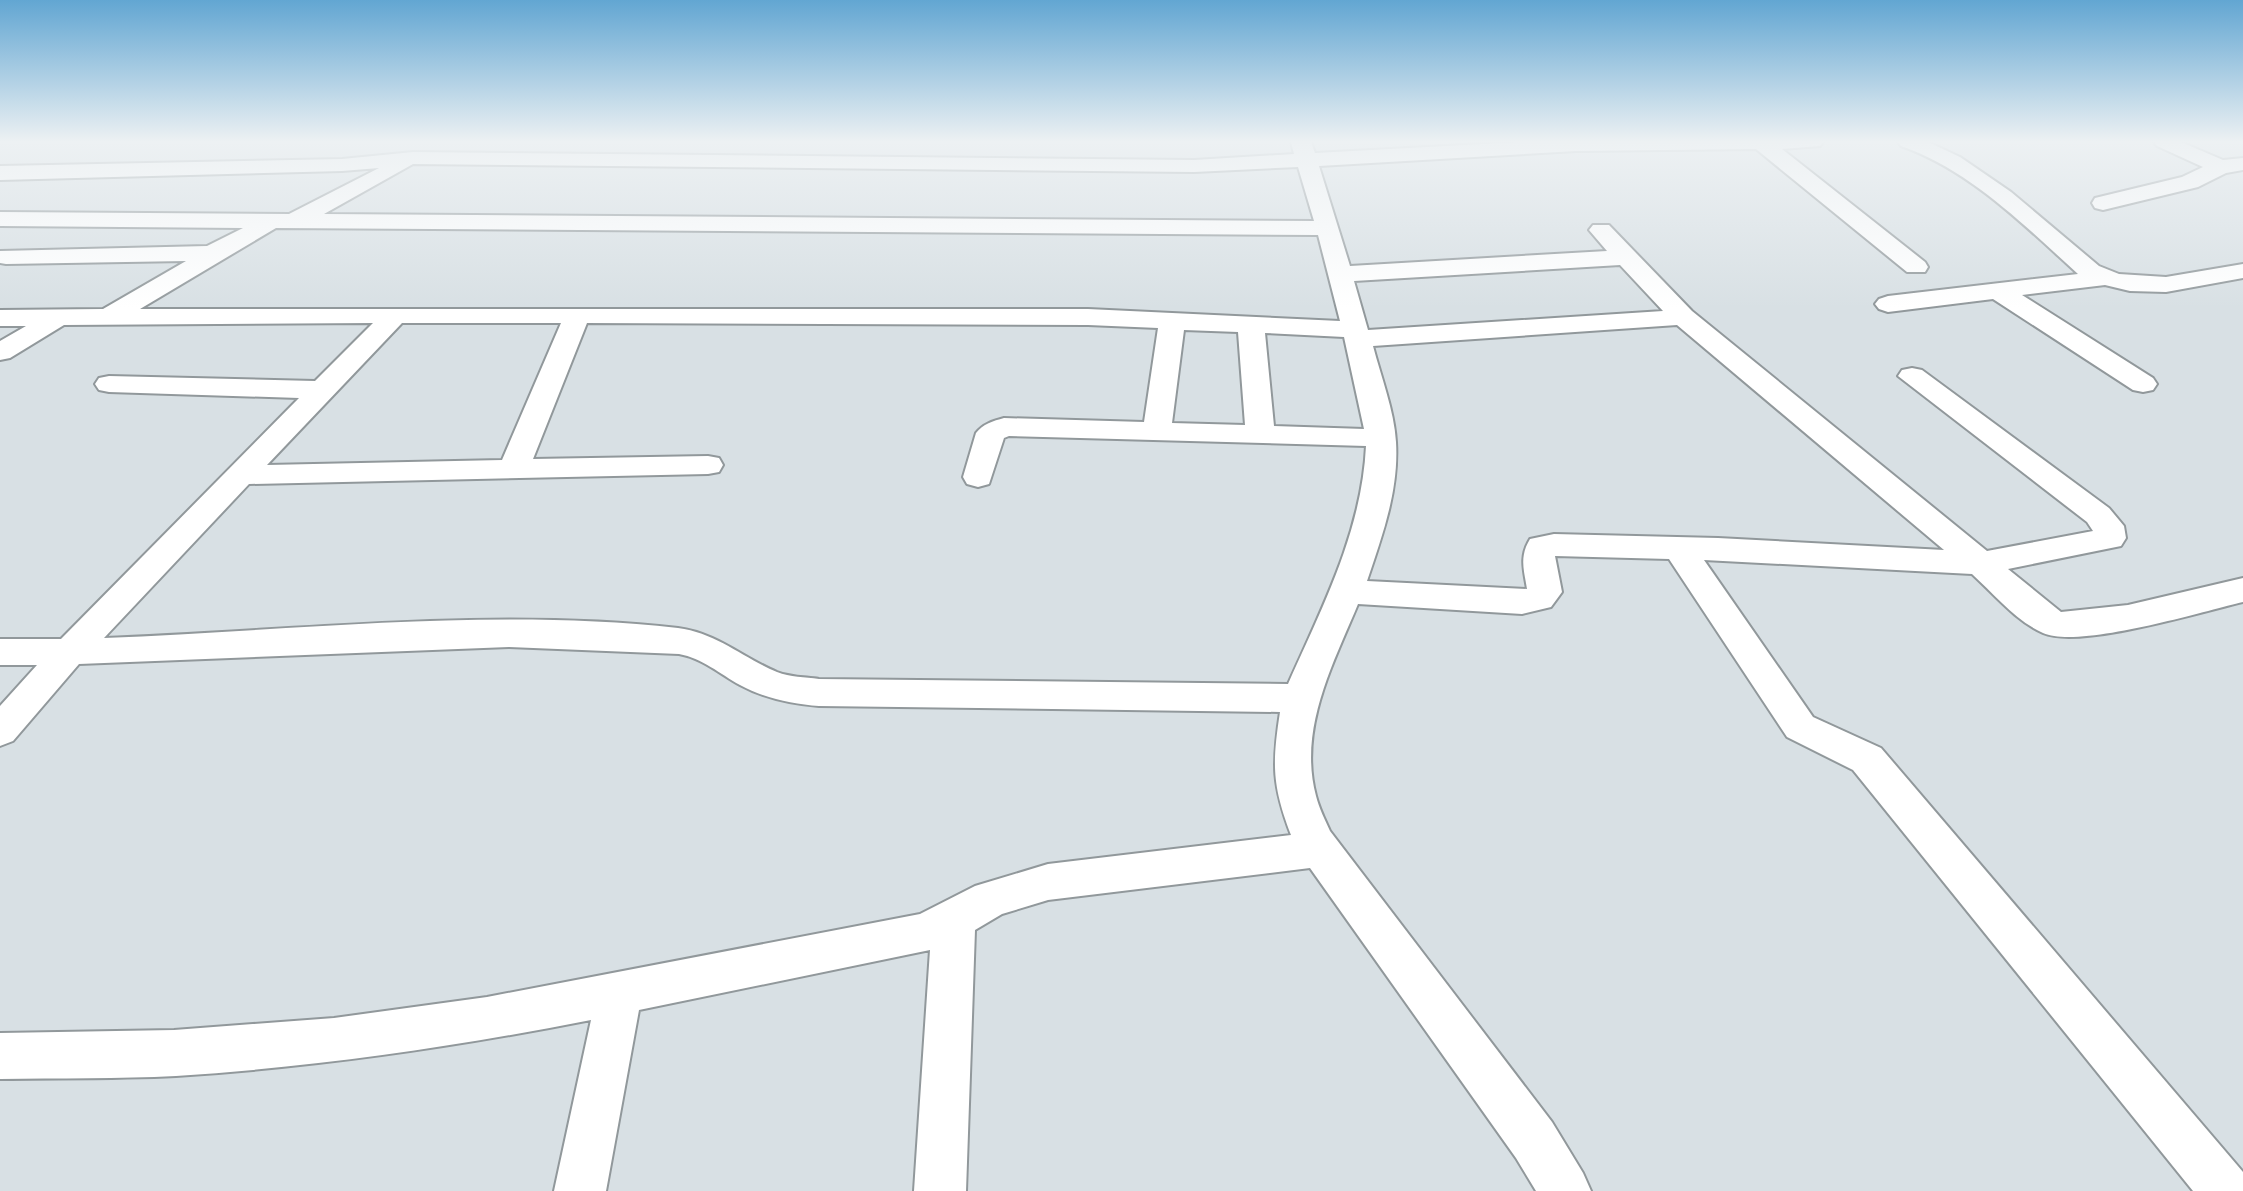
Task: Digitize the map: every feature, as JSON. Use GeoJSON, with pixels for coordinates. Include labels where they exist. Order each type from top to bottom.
{"type":"FeatureCollection","features":[{"type":"Feature","properties":{"kind":"street"},"geometry":{"type":"LineString","coordinates":[[108,317],[223,249],[327,198]]}},
{"type":"Feature","properties":{"kind":"street"},"geometry":{"type":"LineString","coordinates":[[368,221],[385,198]]}},
{"type":"Feature","properties":{"kind":"street"},"geometry":{"type":"LineString","coordinates":[[1319,198],[1381,438],[1380,476],[1371,521],[1346,592],[1300,698],[1292,761],[1296,796],[1313,840],[1534,1140],[1565,1191]]}},
{"type":"Feature","properties":{"kind":"street"},"geometry":{"type":"LineString","coordinates":[[1830,198],[1916,267]]}},
{"type":"Feature","properties":{"kind":"street"},"geometry":{"type":"LineString","coordinates":[[2000,198],[2090,271],[2120,284],[2152,287],[2243,271]]}},
{"type":"Feature","properties":{"kind":"street"},"geometry":{"type":"LineString","coordinates":[[2103,203],[2125,198]]}},
{"type":"Feature","properties":{"kind":"street"},"geometry":{"type":"LineString","coordinates":[[0,219],[1328,228]]}},
{"type":"Feature","properties":{"kind":"street"},"geometry":{"type":"LineString","coordinates":[[1601,230],[1683,317],[1981,563],[2038,615],[2056,625],[2128,617],[2243,590]]}},
{"type":"Feature","properties":{"kind":"street"},"geometry":{"type":"LineString","coordinates":[[6,257],[207,253],[223,249]]}},
{"type":"Feature","properties":{"kind":"street"},"geometry":{"type":"LineString","coordinates":[[1340,274],[1626,257]]}},
{"type":"Feature","properties":{"kind":"street"},"geometry":{"type":"LineString","coordinates":[[1888,304],[2105,278]]}},
{"type":"Feature","properties":{"kind":"street"},"geometry":{"type":"LineString","coordinates":[[1998,291],[2143,384]]}},
{"type":"Feature","properties":{"kind":"street"},"geometry":{"type":"LineString","coordinates":[[0,318],[395,315],[1073,317],[1251,324],[1356,335],[1683,317]]}},
{"type":"Feature","properties":{"kind":"street"},"geometry":{"type":"LineString","coordinates":[[0,731],[68,653],[395,315]]}},
{"type":"Feature","properties":{"kind":"street"},"geometry":{"type":"LineString","coordinates":[[514,467],[547,394],[577,315]]}},
{"type":"Feature","properties":{"kind":"street"},"geometry":{"type":"LineString","coordinates":[[0,352],[60,318]]}},
{"type":"Feature","properties":{"kind":"street"},"geometry":{"type":"LineString","coordinates":[[1157,430],[1172,320]]}},
{"type":"Feature","properties":{"kind":"street"},"geometry":{"type":"LineString","coordinates":[[1251,324],[1260,433]]}},
{"type":"Feature","properties":{"kind":"street"},"geometry":{"type":"LineString","coordinates":[[1346,592],[1522,602],[1539,599],[1545,592],[1538,558],[1542,547],[1679,548],[1981,563],[2110,538],[2108,526],[2044,473],[1912,376]]}},
{"type":"Feature","properties":{"kind":"street"},"geometry":{"type":"LineString","coordinates":[[109,384],[323,390]]}},
{"type":"Feature","properties":{"kind":"street"},"geometry":{"type":"LineString","coordinates":[[978,477],[991,433],[1004,427],[1381,438]]}},
{"type":"Feature","properties":{"kind":"street"},"geometry":{"type":"LineString","coordinates":[[239,475],[708,465]]}},
{"type":"Feature","properties":{"kind":"street"},"geometry":{"type":"LineString","coordinates":[[1679,548],[1800,727],[1821,738],[1850,747],[1867,759],[2226,1191]]}},
{"type":"Feature","properties":{"kind":"street"},"geometry":{"type":"LineString","coordinates":[[0,652],[68,653],[411,638],[574,635],[684,642],[724,657],[764,681],[790,690],[837,694],[1300,698]]}},
{"type":"Feature","properties":{"kind":"street"},"geometry":{"type":"LineString","coordinates":[[0,1056],[174,1053],[334,1040],[487,1019],[924,933],[990,899],[1048,882],[1320,849]]}},
{"type":"Feature","properties":{"kind":"street"},"geometry":{"type":"LineString","coordinates":[[940,1191],[954,920]]}},
{"type":"Feature","properties":{"kind":"street"},"geometry":{"type":"LineString","coordinates":[[580,1191],[620,992]]}}]}
